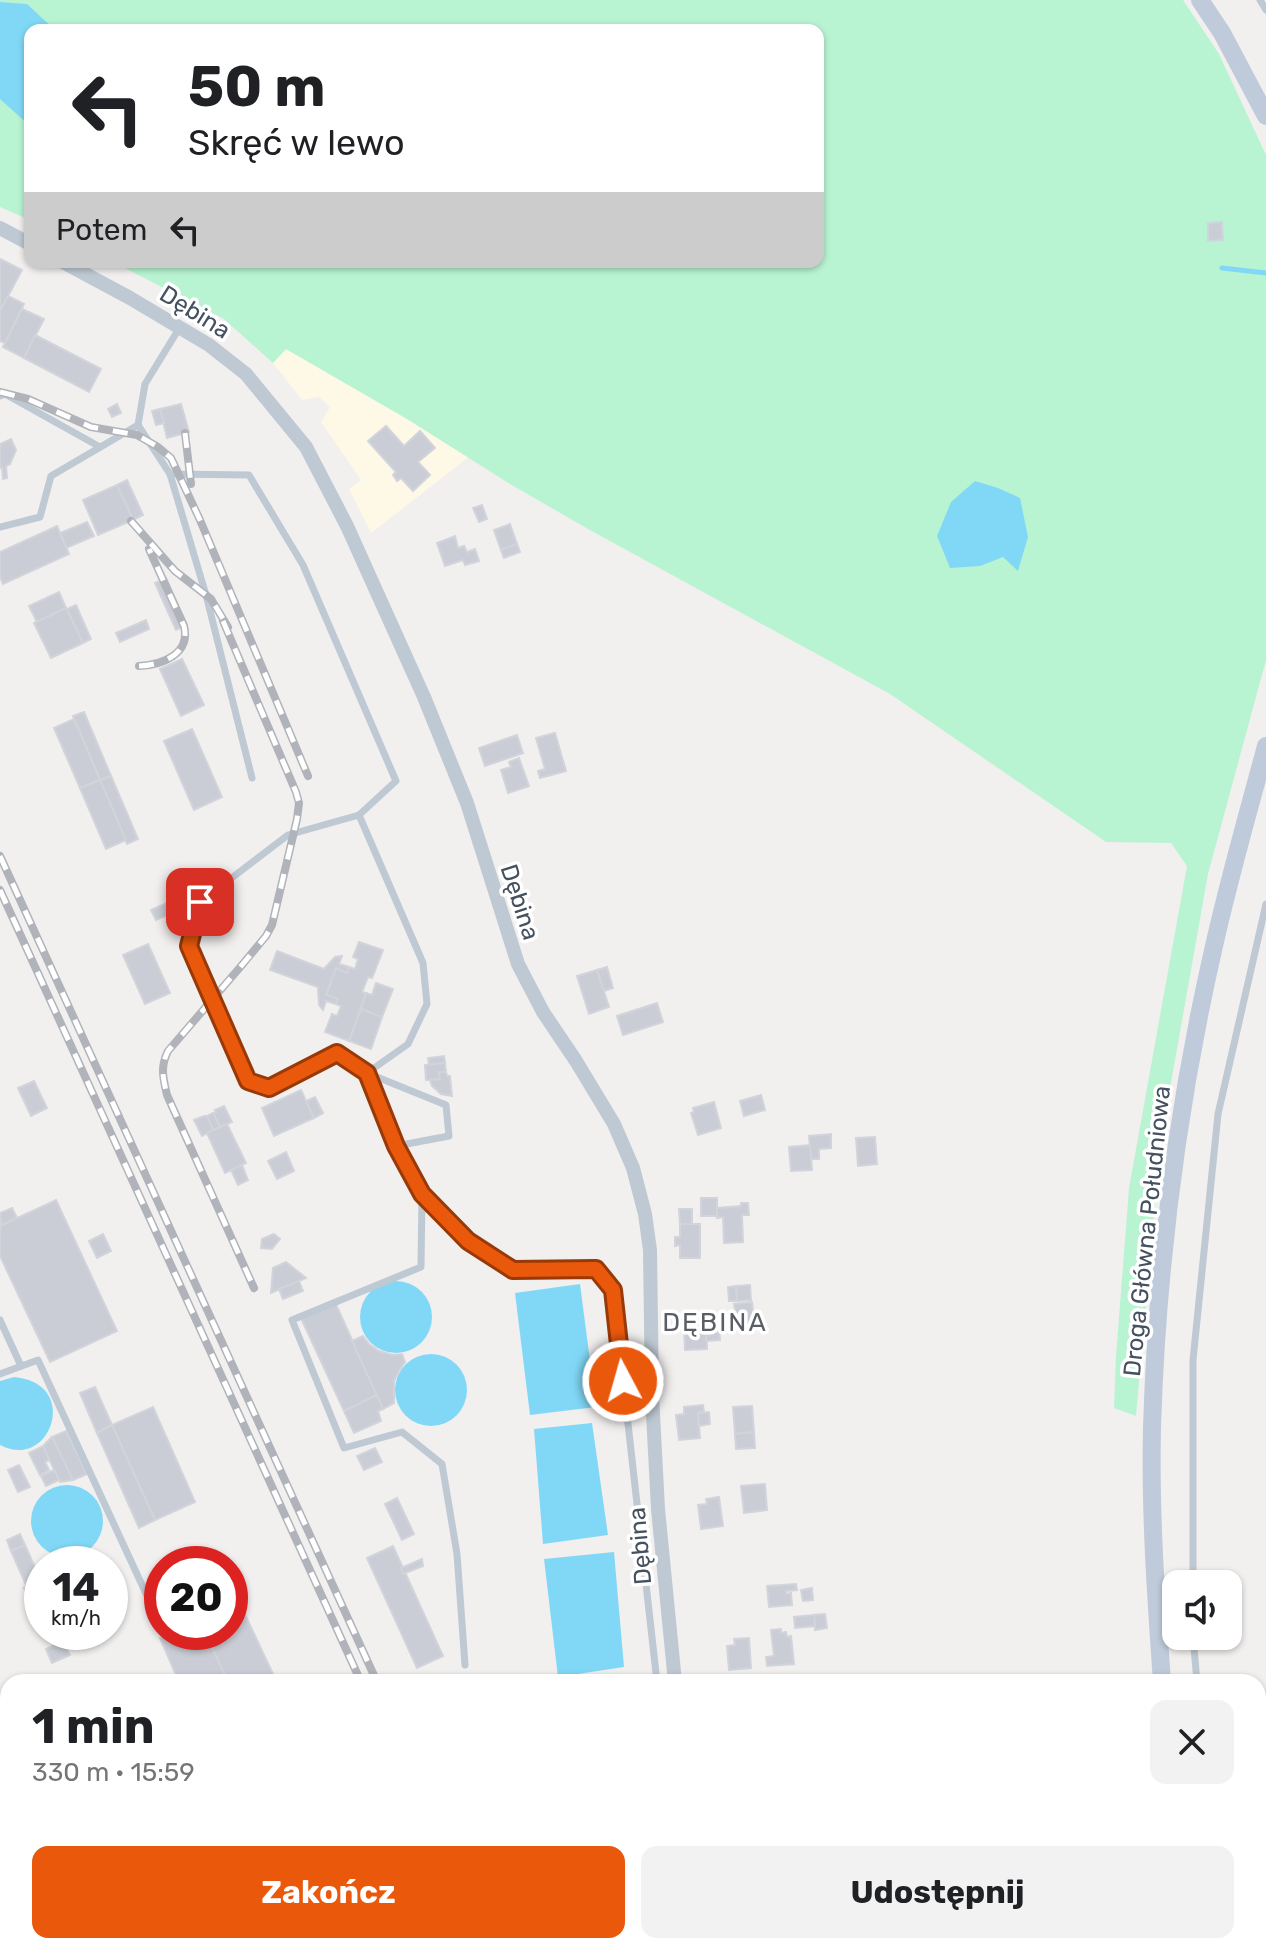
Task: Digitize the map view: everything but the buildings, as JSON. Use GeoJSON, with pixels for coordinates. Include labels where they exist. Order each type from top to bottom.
{"type":"FeatureCollection","features":[{"type":"Feature","properties":{"kind":"main road"},"geometry":{"type":"LineString","coordinates":[[1200,0],[1222,33],[1266,116]]}},
{"type":"Feature","properties":{"kind":"main road","name":"Droga Główna Południowa"},"geometry":{"type":"LineString","coordinates":[[1161,1674],[1153,1550],[1152,1427],[1170,1196],[1188,1074],[1214,947],[1266,746]]}},
{"type":"Feature","properties":{"kind":"street"},"geometry":{"type":"LineString","coordinates":[[0,228],[24,241]]}},
{"type":"Feature","properties":{"kind":"street","name":"Dębina"},"geometry":{"type":"LineString","coordinates":[[74,268],[209,345],[246,374],[306,447],[347,526],[424,697],[467,803],[518,964],[543,1012],[614,1124],[633,1168],[645,1214],[650,1250],[652,1395],[658,1509],[674,1674]]}},
{"type":"Feature","properties":{"kind":"lane"},"geometry":{"type":"LineString","coordinates":[[1260,0],[1266,10]]}},
{"type":"Feature","properties":{"kind":"lane"},"geometry":{"type":"LineString","coordinates":[[180,327],[145,384],[138,425],[170,474],[208,602],[252,778]]}},
{"type":"Feature","properties":{"kind":"lane"},"geometry":{"type":"LineString","coordinates":[[0,396],[5,394],[100,447]]}},
{"type":"Feature","properties":{"kind":"lane"},"geometry":{"type":"LineString","coordinates":[[0,527],[40,517],[51,476],[138,425]]}},
{"type":"Feature","properties":{"kind":"lane"},"geometry":{"type":"LineString","coordinates":[[170,474],[249,475],[303,565],[396,781],[359,815],[288,835],[200,902],[189,946],[248,1081],[269,1088],[337,1053],[367,1073],[446,1105],[449,1136],[396,1146]]}},
{"type":"Feature","properties":{"kind":"lane"},"geometry":{"type":"LineString","coordinates":[[359,815],[423,963],[427,1004],[408,1044],[367,1073]]}},
{"type":"Feature","properties":{"kind":"lane"},"geometry":{"type":"LineString","coordinates":[[1193,1570],[1193,1360],[1218,1114],[1266,904]]}},
{"type":"Feature","properties":{"kind":"lane"},"geometry":{"type":"LineString","coordinates":[[367,1073],[396,1146],[422,1194],[468,1241],[513,1270],[596,1269],[613,1290],[656,1674]]}},
{"type":"Feature","properties":{"kind":"lane"},"geometry":{"type":"LineString","coordinates":[[422,1194],[421,1267],[292,1320],[344,1448],[402,1432],[442,1464],[457,1554],[465,1665]]}},
{"type":"Feature","properties":{"kind":"lane"},"geometry":{"type":"LineString","coordinates":[[0,1320],[21,1366]]}},
{"type":"Feature","properties":{"kind":"lane"},"geometry":{"type":"LineString","coordinates":[[0,1374],[38,1360],[144,1589]]}},
{"type":"Feature","properties":{"kind":"lane"},"geometry":{"type":"LineString","coordinates":[[1194,1650],[1196,1674]]}},
{"type":"Feature","properties":{"kind":"shaded area"},"geometry":{"type":"Polygon","coordinates":[[[286,349],[469,457],[371,533],[349,489],[361,480],[321,422],[330,407],[319,397],[302,400],[273,363],[286,349]]]}},
{"type":"Feature","properties":{"kind":"green space"},"geometry":{"type":"Polygon","coordinates":[[[0,0],[1183,0],[1219,54],[1266,155],[1266,660],[1208,874],[1160,1145],[1136,1416],[1114,1408],[1116,1356],[1129,1188],[1187,866],[1171,843],[1106,842],[890,694],[588,529],[286,349],[273,363],[224,319],[125,268],[824,268],[824,24],[24,24],[24,217],[0,207],[0,0]]]}},
{"type":"Feature","properties":{"kind":"water"},"geometry":{"type":"Polygon","coordinates":[[[0,2],[27,4],[49,24],[24,24],[24,121],[0,99],[0,2]]]}},
{"type":"Feature","properties":{"kind":"water"},"geometry":{"type":"Polygon","coordinates":[[[975,481],[1020,498],[1028,537],[1018,571],[1003,557],[980,566],[950,568],[937,536],[951,502],[975,481]]]}},
{"type":"Feature","properties":{"kind":"water"},"geometry":{"type":"Polygon","coordinates":[[[389,1281],[403,1281],[422,1291],[432,1310],[432,1324],[422,1343],[403,1353],[389,1353],[370,1343],[360,1324],[360,1310],[370,1291],[389,1281]]]}},
{"type":"Feature","properties":{"kind":"water"},"geometry":{"type":"Polygon","coordinates":[[[580,1284],[596,1407],[530,1415],[515,1293],[580,1284]]]}},
{"type":"Feature","properties":{"kind":"water"},"geometry":{"type":"Polygon","coordinates":[[[424,1354],[438,1354],[457,1364],[467,1383],[467,1397],[457,1416],[438,1426],[424,1426],[405,1416],[395,1397],[395,1383],[405,1364],[424,1354]]]}},
{"type":"Feature","properties":{"kind":"water"},"geometry":{"type":"Polygon","coordinates":[[[14,1377],[35,1383],[48,1394],[53,1408],[51,1423],[44,1437],[33,1447],[18,1450],[0,1445],[0,1381],[14,1377]]]}},
{"type":"Feature","properties":{"kind":"water"},"geometry":{"type":"Polygon","coordinates":[[[592,1423],[608,1535],[543,1544],[534,1429],[592,1423]]]}},
{"type":"Feature","properties":{"kind":"water"},"geometry":{"type":"Polygon","coordinates":[[[60,1486],[74,1486],[93,1495],[102,1514],[102,1528],[94,1546],[40,1546],[32,1528],[32,1514],[41,1495],[60,1486]]]}},
{"type":"Feature","properties":{"kind":"water"},"geometry":{"type":"Polygon","coordinates":[[[614,1552],[624,1667],[558,1674],[544,1559],[614,1552]]]}},
{"type":"Feature","properties":{"kind":"waterway"},"geometry":{"type":"LineString","coordinates":[[1222,268],[1266,273]]}},
{"type":"Feature","properties":{"kind":"railway"},"geometry":{"type":"LineString","coordinates":[[0,392],[28,399],[91,427],[137,435],[171,458],[308,776]]}},
{"type":"Feature","properties":{"kind":"railway"},"geometry":{"type":"LineString","coordinates":[[185,433],[191,484]]}},
{"type":"Feature","properties":{"kind":"railway"},"geometry":{"type":"LineString","coordinates":[[131,521],[175,571],[211,599],[228,627]]}},
{"type":"Feature","properties":{"kind":"railway"},"geometry":{"type":"LineString","coordinates":[[139,666],[173,656],[179,651],[185,636],[184,626],[149,549]]}},
{"type":"Feature","properties":{"kind":"railway"},"geometry":{"type":"LineString","coordinates":[[223,621],[296,792],[299,803],[297,819],[272,925],[168,1051],[163,1073],[167,1095],[254,1288]]}},
{"type":"Feature","properties":{"kind":"railway"},"geometry":{"type":"LineString","coordinates":[[0,856],[373,1674]]}},
{"type":"Feature","properties":{"kind":"railway"},"geometry":{"type":"LineString","coordinates":[[0,890],[357,1674]]}},
{"type":"Feature","properties":{"kind":"district","name":"DĘBINA"},"geometry":{"type":"Point","coordinates":[715,1322]}},
{"type":"Feature","properties":{"kind":"route"},"geometry":{"type":"LineString","coordinates":[[200,902],[189,946],[248,1081],[269,1088],[337,1053],[367,1073],[396,1146],[422,1194],[468,1241],[513,1270],[596,1269],[613,1290],[623,1381]]}}]}
